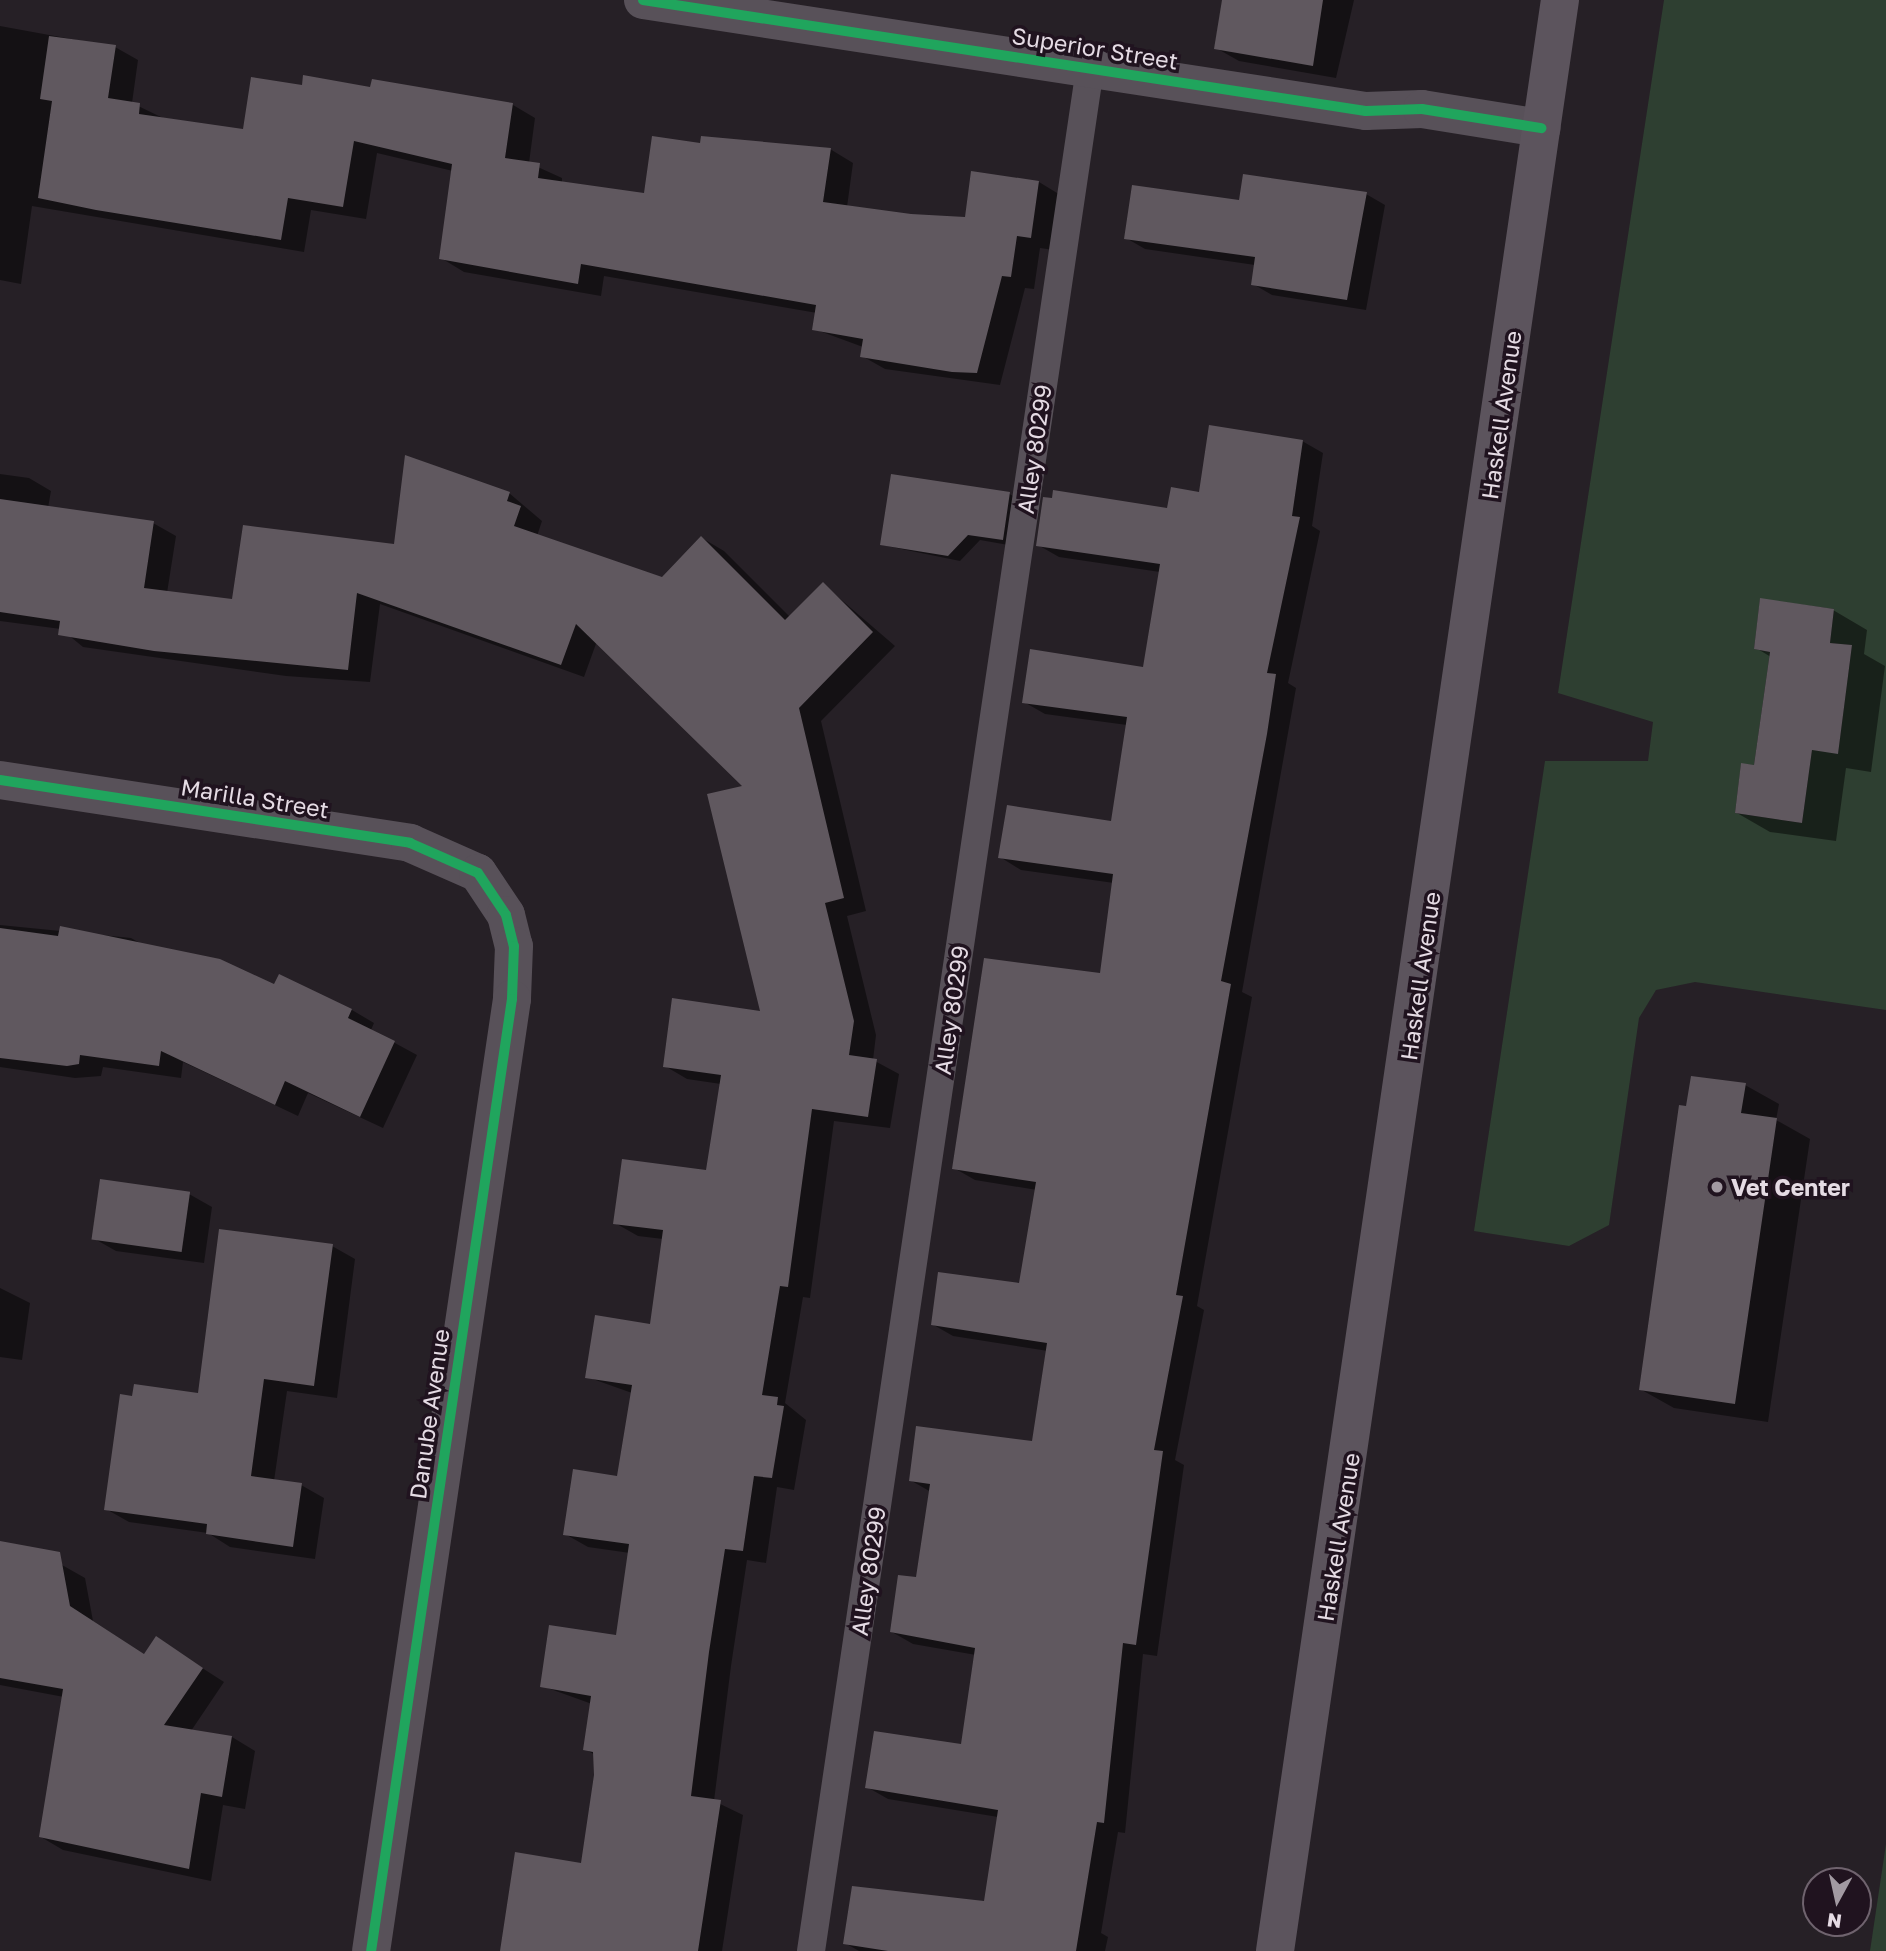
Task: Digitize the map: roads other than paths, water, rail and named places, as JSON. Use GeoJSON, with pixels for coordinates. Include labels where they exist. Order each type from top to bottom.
{"type":"FeatureCollection","features":[{"type":"Feature","properties":{"kind":"main road","name":"Haskell Avenue"},"geometry":{"type":"LineString","coordinates":[[1275,1951],[1560,0]]}},
{"type":"Feature","properties":{"kind":"street","name":"Superior Street"},"geometry":{"type":"LineString","coordinates":[[643,0],[1366,111],[1422,109],[1541,128]]}},
{"type":"Feature","properties":{"kind":"street","name":"Marilla Street"},"geometry":{"type":"LineString","coordinates":[[0,780],[410,843],[458,862],[492,887]]}},
{"type":"Feature","properties":{"kind":"street","name":"Danube Avenue"},"geometry":{"type":"LineString","coordinates":[[371,1951],[514,986],[514,946],[492,887]]}},
{"type":"Feature","properties":{"kind":"lane","name":"Alley 80299"},"geometry":{"type":"LineString","coordinates":[[811,1951],[1090,68]]}},
{"type":"Feature","properties":{"kind":"place","name":"Vet Center"},"geometry":{"type":"Point","coordinates":[1717,1187]}}]}
